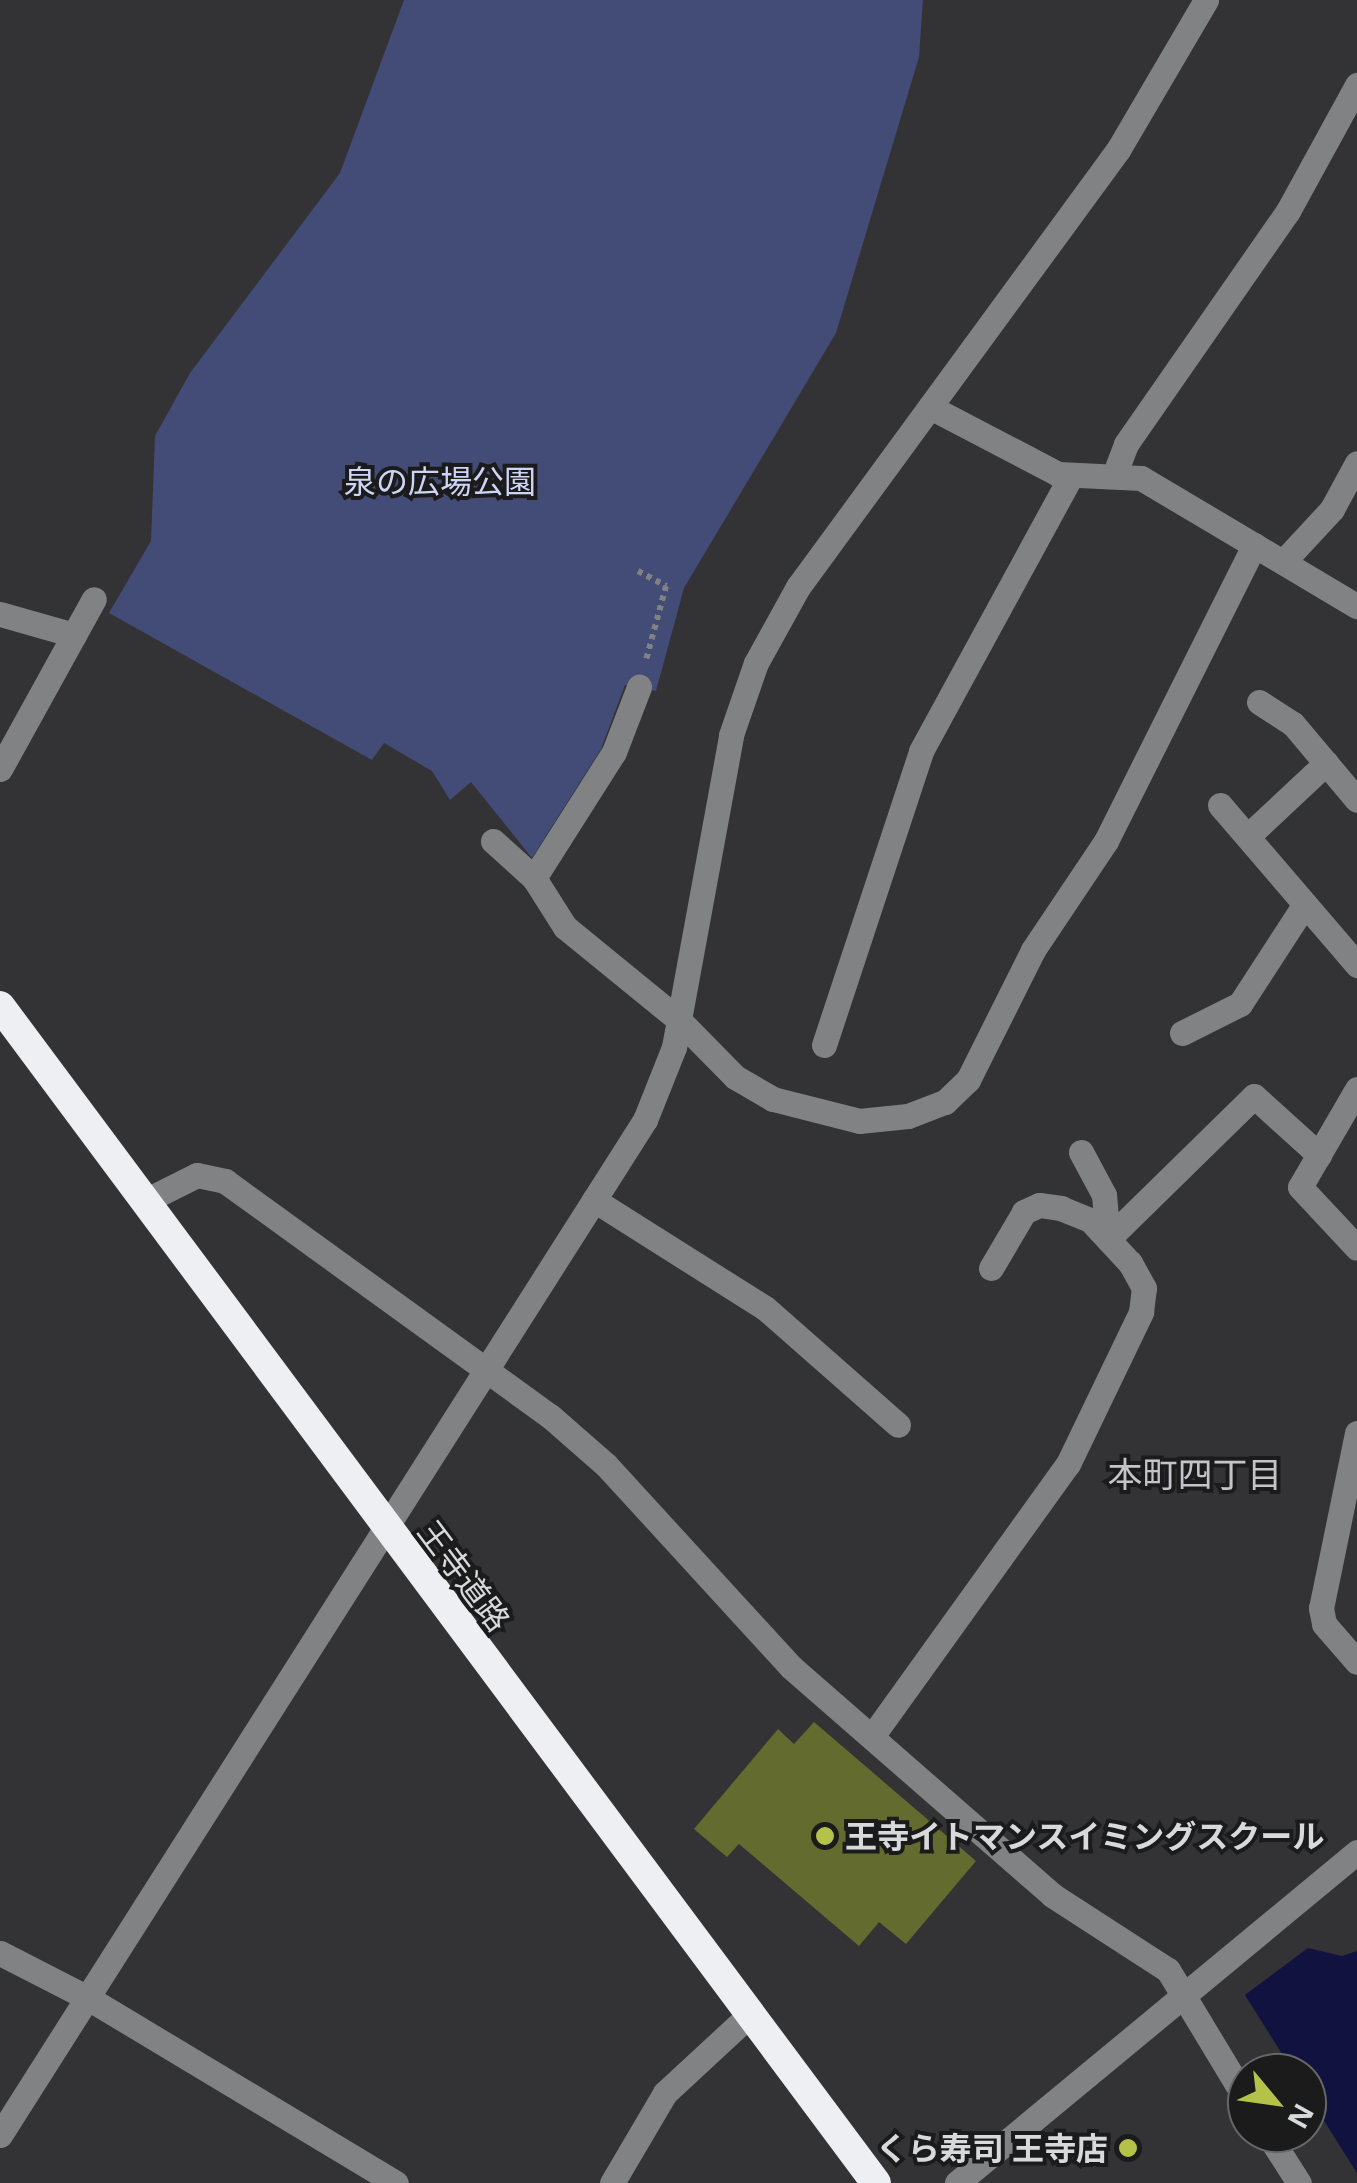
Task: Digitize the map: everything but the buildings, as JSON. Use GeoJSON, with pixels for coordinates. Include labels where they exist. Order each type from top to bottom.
{"type":"FeatureCollection","features":[{"type":"Feature","properties":{"kind":"highway","name":"王寺道路"},"geometry":{"type":"LineString","coordinates":[[0,1006],[748,2018],[876,2183]]}},
{"type":"Feature","properties":{"kind":"street"},"geometry":{"type":"LineString","coordinates":[[0,2135],[645,1120],[679,1020],[731,736],[756,663],[798,587],[1118,150],[1206,0]]}},
{"type":"Feature","properties":{"kind":"street"},"geometry":{"type":"LineString","coordinates":[[1114,473],[1126,444],[1288,211],[1357,85]]}},
{"type":"Feature","properties":{"kind":"street"},"geometry":{"type":"LineString","coordinates":[[930,407],[1071,476],[1114,473],[1141,478],[1357,606]]}},
{"type":"Feature","properties":{"kind":"street"},"geometry":{"type":"LineString","coordinates":[[1283,562],[1332,508],[1357,463]]}},
{"type":"Feature","properties":{"kind":"street"},"geometry":{"type":"LineString","coordinates":[[824,1045],[921,751],[1071,476]]}},
{"type":"Feature","properties":{"kind":"street"},"geometry":{"type":"LineString","coordinates":[[1332,508],[1357,518]]}},
{"type":"Feature","properties":{"kind":"street"},"geometry":{"type":"LineString","coordinates":[[493,841],[534,878],[565,927],[679,1020],[735,1077],[811,1114],[859,1120],[908,1116],[945,1102],[968,1080],[1034,950],[1106,841],[1254,545]]}},
{"type":"Feature","properties":{"kind":"street"},"geometry":{"type":"LineString","coordinates":[[0,770],[94,599]]}},
{"type":"Feature","properties":{"kind":"street"},"geometry":{"type":"LineString","coordinates":[[0,614],[74,634]]}},
{"type":"Feature","properties":{"kind":"street"},"geometry":{"type":"LineString","coordinates":[[534,878],[614,752],[639,687]]}},
{"type":"Feature","properties":{"kind":"street"},"geometry":{"type":"LineString","coordinates":[[1259,702],[1293,724],[1357,800]]}},
{"type":"Feature","properties":{"kind":"street"},"geometry":{"type":"LineString","coordinates":[[1248,836],[1326,763]]}},
{"type":"Feature","properties":{"kind":"street"},"geometry":{"type":"LineString","coordinates":[[1220,805],[1357,965]]}},
{"type":"Feature","properties":{"kind":"street"},"geometry":{"type":"LineString","coordinates":[[1182,1033],[1240,1004],[1305,904]]}},
{"type":"Feature","properties":{"kind":"street"},"geometry":{"type":"LineString","coordinates":[[1357,1089],[1300,1186],[1357,1248]]}},
{"type":"Feature","properties":{"kind":"street"},"geometry":{"type":"LineString","coordinates":[[1108,1239],[1254,1096],[1319,1156]]}},
{"type":"Feature","properties":{"kind":"street"},"geometry":{"type":"LineString","coordinates":[[1081,1152],[1104,1195],[1108,1239]]}},
{"type":"Feature","properties":{"kind":"street"},"geometry":{"type":"LineString","coordinates":[[145,1201],[197,1175],[225,1182],[550,1416],[606,1465],[791,1667],[1052,1895],[1168,1970],[1227,2067]]}},
{"type":"Feature","properties":{"kind":"street"},"geometry":{"type":"LineString","coordinates":[[594,1200],[765,1308],[898,1425]]}},
{"type":"Feature","properties":{"kind":"street"},"geometry":{"type":"LineString","coordinates":[[873,1735],[1068,1464],[1132,1340],[1144,1288],[1090,1220],[1039,1204],[1024,1212],[991,1268]]}},
{"type":"Feature","properties":{"kind":"street"},"geometry":{"type":"LineString","coordinates":[[1357,1433],[1321,1608],[1324,1624],[1357,1662]]}},
{"type":"Feature","properties":{"kind":"street"},"geometry":{"type":"LineString","coordinates":[[958,2183],[1357,1852]]}},
{"type":"Feature","properties":{"kind":"street"},"geometry":{"type":"LineString","coordinates":[[0,1953],[88,1998],[396,2183]]}},
{"type":"Feature","properties":{"kind":"street"},"geometry":{"type":"LineString","coordinates":[[612,2183],[664,2093],[748,2018]]}},
{"type":"Feature","properties":{"kind":"street"},"geometry":{"type":"LineString","coordinates":[[1280,2153],[1299,2183]]}},
{"type":"Feature","properties":{"kind":"path"},"geometry":{"type":"LineString","coordinates":[[638,571],[666,586],[639,687]]}},
{"type":"Feature","properties":{"kind":"green space","name":"泉の広場公園"},"geometry":{"type":"Polygon","coordinates":[[[404,0],[923,0],[919,57],[836,333],[684,588],[656,691],[625,685],[601,749],[532,858],[471,782],[450,800],[432,771],[384,743],[372,760],[109,613],[151,541],[155,436],[190,373],[340,173],[404,0]]]}},
{"type":"Feature","properties":{"kind":"shaded area"},"geometry":{"type":"Polygon","coordinates":[[[1308,1948],[1342,1956],[1357,1951],[1357,2173],[1327,2126],[1327,2053],[1281,2053],[1245,1995],[1308,1948]]]}},
{"type":"Feature","properties":{"kind":"place","name":"王寺イトマンスイミングスクール"},"geometry":{"type":"Point","coordinates":[825,1836]}},
{"type":"Feature","properties":{"kind":"place","name":"くら寿司 王寺店"},"geometry":{"type":"Point","coordinates":[1128,2148]}},
{"type":"Feature","properties":{"kind":"district","name":"本町四丁目"},"geometry":{"type":"Point","coordinates":[1195,1474]}}]}
